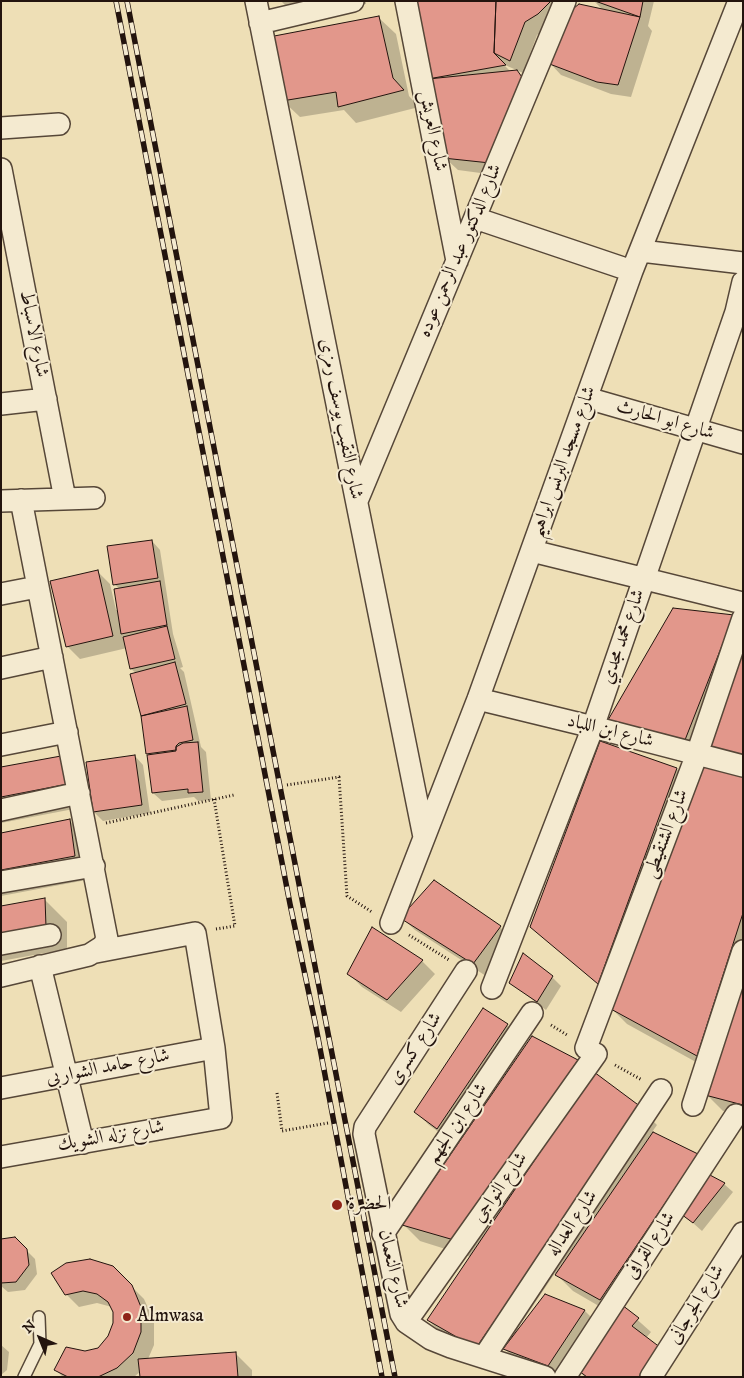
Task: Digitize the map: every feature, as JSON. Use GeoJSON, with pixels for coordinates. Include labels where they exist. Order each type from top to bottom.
{"type":"FeatureCollection","features":[{"type":"Feature","properties":{"kind":"street","name":"شارع النقيب يوسف رمزى"},"geometry":{"type":"LineString","coordinates":[[256,1],[424,837]]}},
{"type":"Feature","properties":{"kind":"street"},"geometry":{"type":"LineString","coordinates":[[260,22],[353,1]]}},
{"type":"Feature","properties":{"kind":"street","name":"شارع العريش"},"geometry":{"type":"LineString","coordinates":[[406,1],[457,261]]}},
{"type":"Feature","properties":{"kind":"street","name":"شارع الدكتور عبد الرحمن عوده"},"geometry":{"type":"LineString","coordinates":[[356,502],[565,1]]}},
{"type":"Feature","properties":{"kind":"street","name":"شارع مسجد البرنس ابراهيم"},"geometry":{"type":"LineString","coordinates":[[391,924],[478,700],[632,271],[739,1]]}},
{"type":"Feature","properties":{"kind":"street"},"geometry":{"type":"LineString","coordinates":[[1,128],[58,124]]}},
{"type":"Feature","properties":{"kind":"street","name":"شارع الاسباط"},"geometry":{"type":"LineString","coordinates":[[1,168],[65,499]]}},
{"type":"Feature","properties":{"kind":"street"},"geometry":{"type":"LineString","coordinates":[[475,218],[632,271]]}},
{"type":"Feature","properties":{"kind":"street"},"geometry":{"type":"LineString","coordinates":[[641,251],[743,263]]}},
{"type":"Feature","properties":{"kind":"street","name":"شارع محمد مجدي"},"geometry":{"type":"LineString","coordinates":[[492,988],[593,727],[736,312],[743,282]]}},
{"type":"Feature","properties":{"kind":"street","name":"شارع ابو الحارث"},"geometry":{"type":"LineString","coordinates":[[587,398],[743,443]]}},
{"type":"Feature","properties":{"kind":"street"},"geometry":{"type":"LineString","coordinates":[[1,404],[46,399]]}},
{"type":"Feature","properties":{"kind":"street"},"geometry":{"type":"LineString","coordinates":[[94,498],[11,501],[37,586],[107,931],[107,939],[96,952]]}},
{"type":"Feature","properties":{"kind":"street"},"geometry":{"type":"LineString","coordinates":[[532,551],[743,603]]}},
{"type":"Feature","properties":{"kind":"street"},"geometry":{"type":"LineString","coordinates":[[1,594],[37,586]]}},
{"type":"Feature","properties":{"kind":"street","name":"شارع الشنقيطى"},"geometry":{"type":"LineString","coordinates":[[591,1051],[697,754],[743,618]]}},
{"type":"Feature","properties":{"kind":"street"},"geometry":{"type":"LineString","coordinates":[[1,668],[52,658]]}},
{"type":"Feature","properties":{"kind":"street","name":"شارع ابن اللباد"},"geometry":{"type":"LineString","coordinates":[[478,700],[593,727],[743,766]]}},
{"type":"Feature","properties":{"kind":"street"},"geometry":{"type":"LineString","coordinates":[[1,745],[67,732]]}},
{"type":"Feature","properties":{"kind":"street"},"geometry":{"type":"LineString","coordinates":[[1,810],[79,793]]}},
{"type":"Feature","properties":{"kind":"street"},"geometry":{"type":"LineString","coordinates":[[1,882],[94,866]]}},
{"type":"Feature","properties":{"kind":"street"},"geometry":{"type":"LineString","coordinates":[[1,976],[96,952],[195,933],[214,1048]]}},
{"type":"Feature","properties":{"kind":"street"},"geometry":{"type":"LineString","coordinates":[[1,944],[50,935]]}},
{"type":"Feature","properties":{"kind":"street"},"geometry":{"type":"LineString","coordinates":[[694,1105],[743,951]]}},
{"type":"Feature","properties":{"kind":"street"},"geometry":{"type":"LineString","coordinates":[[40,966],[83,1142]]}},
{"type":"Feature","properties":{"kind":"street","name":"شارع كسرى"},"geometry":{"type":"LineString","coordinates":[[365,1127],[466,971]]}},
{"type":"Feature","properties":{"kind":"street","name":"شارع ابن الجهم"},"geometry":{"type":"LineString","coordinates":[[384,1234],[532,1013]]}},
{"type":"Feature","properties":{"kind":"street","name":"شارع حامد الشواربى"},"geometry":{"type":"LineString","coordinates":[[1,1088],[214,1048]]}},
{"type":"Feature","properties":{"kind":"street","name":"شارع نزله الشويك"},"geometry":{"type":"LineString","coordinates":[[1,1157],[221,1118],[214,1048]]}},
{"type":"Feature","properties":{"kind":"street","name":"شارع النواجي"},"geometry":{"type":"LineString","coordinates":[[406,1322],[591,1051]]}},
{"type":"Feature","properties":{"kind":"street","name":"شارع العداله"},"geometry":{"type":"LineString","coordinates":[[484,1357],[661,1090]]}},
{"type":"Feature","properties":{"kind":"street","name":"شارع القرافى"},"geometry":{"type":"LineString","coordinates":[[566,1377],[736,1115]]}},
{"type":"Feature","properties":{"kind":"street","name":"شارع النعمان"},"geometry":{"type":"LineString","coordinates":[[365,1127],[364,1134],[384,1234],[401,1314],[406,1322],[431,1339],[545,1377]]}},
{"type":"Feature","properties":{"kind":"street","name":"شارع الجرجانى"},"geometry":{"type":"LineString","coordinates":[[651,1377],[743,1233]]}},
{"type":"Feature","properties":{"kind":"lane"},"geometry":{"type":"LineString","coordinates":[[24,1377],[40,1344],[39,1317]]}},
{"type":"Feature","properties":{"kind":"path"},"geometry":{"type":"LineString","coordinates":[[288,785],[339,777],[347,896]]}},
{"type":"Feature","properties":{"kind":"path"},"geometry":{"type":"LineString","coordinates":[[86,827],[234,795]]}},
{"type":"Feature","properties":{"kind":"path"},"geometry":{"type":"LineString","coordinates":[[195,933],[234,926],[214,799]]}},
{"type":"Feature","properties":{"kind":"path"},"geometry":{"type":"LineString","coordinates":[[277,1093],[282,1131],[328,1123]]}},
{"type":"Feature","properties":{"kind":"building"},"geometry":{"type":"Polygon","coordinates":[[[407,1],[496,1],[494,53],[506,65],[428,79],[407,1]]]}},
{"type":"Feature","properties":{"kind":"building"},"geometry":{"type":"Polygon","coordinates":[[[496,1],[551,1],[538,14],[525,22],[510,61],[494,53],[496,1]]]}},
{"type":"Feature","properties":{"kind":"building"},"geometry":{"type":"Polygon","coordinates":[[[595,1],[643,1],[640,17],[595,1]]]}},
{"type":"Feature","properties":{"kind":"building"},"geometry":{"type":"Polygon","coordinates":[[[579,4],[640,17],[618,85],[597,82],[547,63],[569,12],[579,4]]]}},
{"type":"Feature","properties":{"kind":"building"},"geometry":{"type":"Polygon","coordinates":[[[379,16],[393,78],[404,90],[338,107],[336,92],[282,101],[269,37],[379,16]]]}},
{"type":"Feature","properties":{"kind":"building"},"geometry":{"type":"Polygon","coordinates":[[[517,70],[524,80],[490,163],[443,158],[428,79],[517,70]]]}},
{"type":"Feature","properties":{"kind":"building"},"geometry":{"type":"Polygon","coordinates":[[[152,540],[158,578],[113,585],[107,546],[152,540]]]}},
{"type":"Feature","properties":{"kind":"building"},"geometry":{"type":"Polygon","coordinates":[[[98,570],[113,636],[66,647],[50,581],[98,570]]]}},
{"type":"Feature","properties":{"kind":"building"},"geometry":{"type":"Polygon","coordinates":[[[160,581],[167,625],[121,634],[114,589],[160,581]]]}},
{"type":"Feature","properties":{"kind":"building"},"geometry":{"type":"Polygon","coordinates":[[[673,608],[734,615],[685,740],[608,720],[673,608]]]}},
{"type":"Feature","properties":{"kind":"building"},"geometry":{"type":"Polygon","coordinates":[[[167,626],[175,659],[130,669],[123,637],[167,626]]]}},
{"type":"Feature","properties":{"kind":"building"},"geometry":{"type":"Polygon","coordinates":[[[743,631],[743,756],[700,745],[743,631]]]}},
{"type":"Feature","properties":{"kind":"building"},"geometry":{"type":"Polygon","coordinates":[[[175,662],[186,704],[141,716],[130,674],[175,662]]]}},
{"type":"Feature","properties":{"kind":"building"},"geometry":{"type":"Polygon","coordinates":[[[187,706],[193,740],[179,743],[176,746],[176,750],[146,754],[141,716],[187,706]]]}},
{"type":"Feature","properties":{"kind":"building"},"geometry":{"type":"Polygon","coordinates":[[[600,741],[677,768],[598,984],[530,927],[600,741]]]}},
{"type":"Feature","properties":{"kind":"building"},"geometry":{"type":"Polygon","coordinates":[[[198,742],[203,792],[188,793],[188,789],[152,793],[147,755],[176,751],[176,747],[183,743],[198,742]]]}},
{"type":"Feature","properties":{"kind":"building"},"geometry":{"type":"Polygon","coordinates":[[[135,755],[142,805],[93,812],[86,762],[135,755]]]}},
{"type":"Feature","properties":{"kind":"building"},"geometry":{"type":"Polygon","coordinates":[[[61,756],[68,784],[1,797],[1,767],[61,756]]]}},
{"type":"Feature","properties":{"kind":"building"},"geometry":{"type":"Polygon","coordinates":[[[700,765],[743,777],[743,913],[697,1056],[609,1008],[700,765]]]}},
{"type":"Feature","properties":{"kind":"building"},"geometry":{"type":"Polygon","coordinates":[[[70,819],[75,856],[1,870],[1,833],[70,819]]]}},
{"type":"Feature","properties":{"kind":"building"},"geometry":{"type":"Polygon","coordinates":[[[434,880],[501,926],[473,964],[400,918],[434,880]]]}},
{"type":"Feature","properties":{"kind":"building"},"geometry":{"type":"Polygon","coordinates":[[[45,898],[46,927],[1,935],[1,906],[45,898]]]}},
{"type":"Feature","properties":{"kind":"building"},"geometry":{"type":"Polygon","coordinates":[[[372,927],[423,960],[387,1000],[347,974],[372,927]]]}},
{"type":"Feature","properties":{"kind":"building"},"geometry":{"type":"Polygon","coordinates":[[[523,953],[553,976],[537,1002],[509,983],[523,953]]]}},
{"type":"Feature","properties":{"kind":"building"},"geometry":{"type":"Polygon","coordinates":[[[743,976],[743,1105],[705,1095],[743,976]]]}},
{"type":"Feature","properties":{"kind":"building"},"geometry":{"type":"Polygon","coordinates":[[[483,1008],[508,1024],[437,1129],[414,1112],[483,1008]]]}},
{"type":"Feature","properties":{"kind":"building"},"geometry":{"type":"Polygon","coordinates":[[[532,1036],[578,1060],[454,1240],[402,1225],[532,1036]]]}},
{"type":"Feature","properties":{"kind":"building"},"geometry":{"type":"Polygon","coordinates":[[[594,1072],[641,1107],[476,1348],[427,1320],[594,1072]]]}},
{"type":"Feature","properties":{"kind":"building"},"geometry":{"type":"Polygon","coordinates":[[[653,1132],[698,1154],[600,1300],[555,1275],[653,1132]]]}},
{"type":"Feature","properties":{"kind":"building"},"geometry":{"type":"Polygon","coordinates":[[[708,1174],[725,1183],[693,1223],[681,1214],[708,1174]]]}},
{"type":"Feature","properties":{"kind":"building"},"geometry":{"type":"Polygon","coordinates":[[[15,1237],[27,1249],[29,1265],[16,1282],[1,1283],[1,1239],[15,1237]]]}},
{"type":"Feature","properties":{"kind":"building","name":"Almwasa"},"geometry":{"type":"Polygon","coordinates":[[[90,1259],[113,1266],[132,1285],[141,1307],[141,1332],[133,1353],[117,1368],[98,1377],[68,1377],[54,1370],[66,1347],[85,1351],[98,1348],[108,1336],[113,1323],[113,1312],[108,1302],[97,1294],[83,1291],[65,1295],[51,1273],[66,1263],[90,1259]]]}},
{"type":"Feature","properties":{"kind":"building"},"geometry":{"type":"Polygon","coordinates":[[[545,1294],[585,1310],[548,1366],[503,1349],[545,1294]]]}},
{"type":"Feature","properties":{"kind":"building"},"geometry":{"type":"Polygon","coordinates":[[[622,1305],[639,1318],[632,1326],[661,1348],[639,1377],[587,1377],[575,1368],[622,1305]]]}},
{"type":"Feature","properties":{"kind":"building"},"geometry":{"type":"Polygon","coordinates":[[[236,1352],[238,1377],[140,1377],[138,1359],[236,1352]]]}},
{"type":"Feature","properties":{"kind":"railway"},"geometry":{"type":"LineString","coordinates":[[116,1],[290,904],[315,1022],[382,1377]]}},
{"type":"Feature","properties":{"kind":"railway"},"geometry":{"type":"LineString","coordinates":[[127,1],[395,1377]]}},
{"type":"Feature","properties":{"kind":"place","name":"الحضرة"},"geometry":{"type":"Point","coordinates":[337,1205]}},
{"type":"Feature","properties":{"kind":"place","name":"Almwasa"},"geometry":{"type":"Point","coordinates":[127,1317]}}]}
